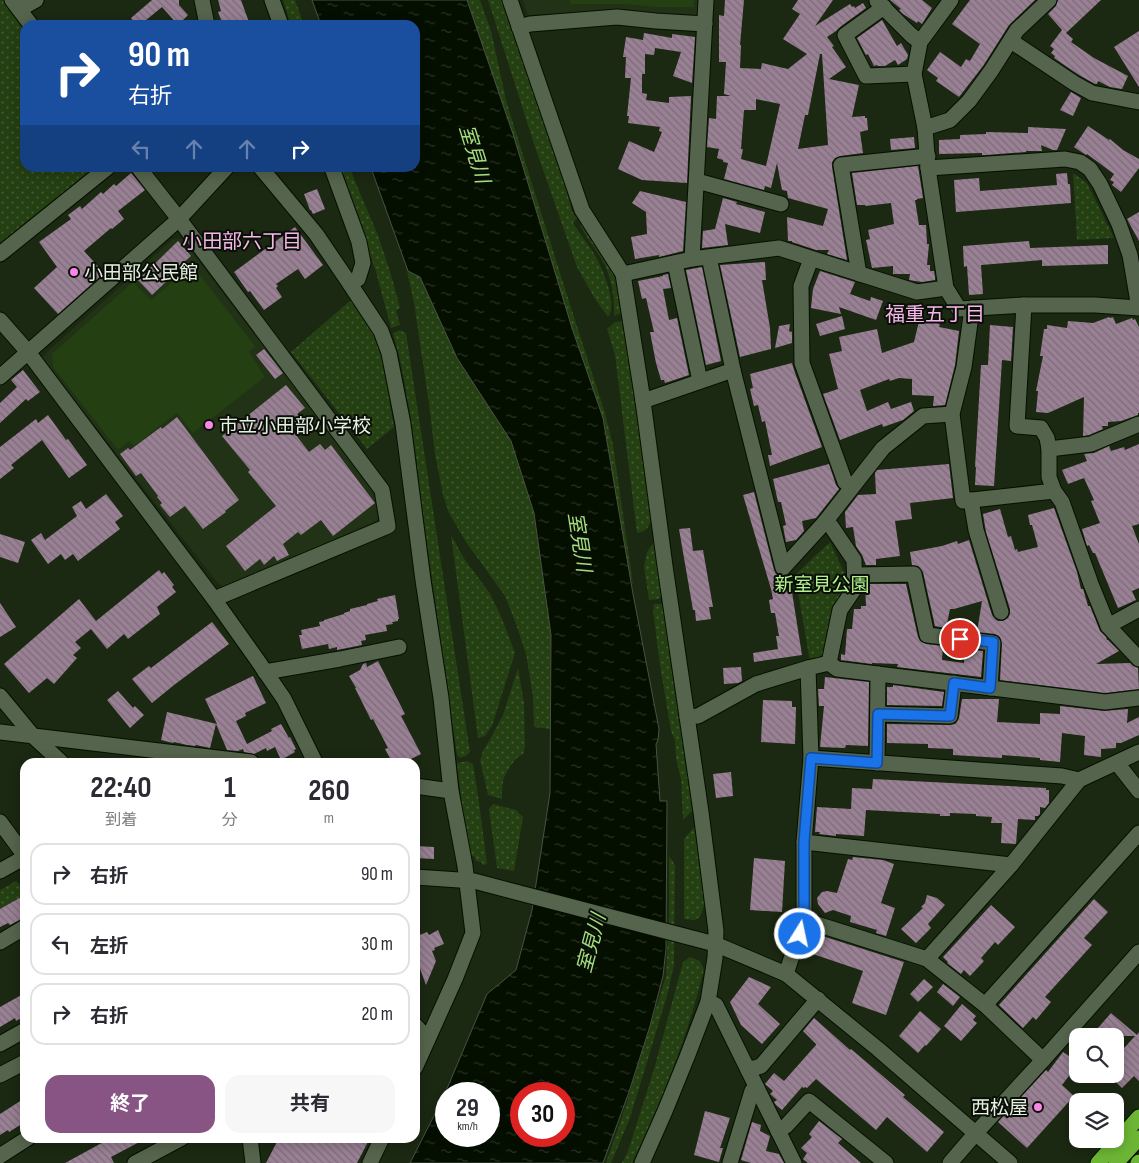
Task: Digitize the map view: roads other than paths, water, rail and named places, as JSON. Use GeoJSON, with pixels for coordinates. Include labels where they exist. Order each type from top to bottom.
{"type":"FeatureCollection","features":[{"type":"Feature","properties":{"kind":"highway"},"geometry":{"type":"LineString","coordinates":[[1099,1163],[1139,1118]]}},
{"type":"Feature","properties":{"kind":"highway"},"geometry":{"type":"LineString","coordinates":[[1116,1163],[1139,1138]]}},
{"type":"Feature","properties":{"kind":"street"},"geometry":{"type":"LineString","coordinates":[[27,20],[16,5],[36,0]]}},
{"type":"Feature","properties":{"kind":"street"},"geometry":{"type":"LineString","coordinates":[[202,0],[207,20]]}},
{"type":"Feature","properties":{"kind":"street"},"geometry":{"type":"LineString","coordinates":[[272,0],[279,20]]}},
{"type":"Feature","properties":{"kind":"street"},"geometry":{"type":"LineString","coordinates":[[510,0],[582,210],[623,274],[644,401],[650,458],[716,931],[715,958],[708,1002],[669,1102],[642,1163]]}},
{"type":"Feature","properties":{"kind":"street"},"geometry":{"type":"LineString","coordinates":[[692,259],[706,0]]}},
{"type":"Feature","properties":{"kind":"street"},"geometry":{"type":"LineString","coordinates":[[859,274],[842,165],[928,162],[1065,159],[1080,162],[1090,169],[1100,184],[1119,224],[1130,255],[1139,308],[1095,305],[1024,305],[959,309],[946,288],[928,162],[925,128],[914,74],[920,42],[951,0]]}},
{"type":"Feature","properties":{"kind":"street"},"geometry":{"type":"LineString","coordinates":[[925,128],[950,120],[969,101],[1017,30],[1050,0]]}},
{"type":"Feature","properties":{"kind":"street"},"geometry":{"type":"LineString","coordinates":[[914,74],[866,76],[844,36],[880,4],[920,42]]}},
{"type":"Feature","properties":{"kind":"street"},"geometry":{"type":"LineString","coordinates":[[519,27],[530,24],[617,16],[705,24]]}},
{"type":"Feature","properties":{"kind":"street"},"geometry":{"type":"LineString","coordinates":[[1011,41],[1092,93],[1139,102]]}},
{"type":"Feature","properties":{"kind":"street"},"geometry":{"type":"LineString","coordinates":[[0,254],[102,172]]}},
{"type":"Feature","properties":{"kind":"street"},"geometry":{"type":"LineString","coordinates":[[142,172],[382,490],[388,526],[214,599]]}},
{"type":"Feature","properties":{"kind":"street"},"geometry":{"type":"LineString","coordinates":[[0,376],[179,219],[222,172]]}},
{"type":"Feature","properties":{"kind":"street"},"geometry":{"type":"LineString","coordinates":[[265,172],[316,234],[381,331],[389,353],[403,424],[423,580],[441,698],[451,792],[465,866],[470,881],[473,933],[455,979],[420,1057]]}},
{"type":"Feature","properties":{"kind":"street"},"geometry":{"type":"LineString","coordinates":[[333,172],[359,242],[363,263],[358,279],[350,284]]}},
{"type":"Feature","properties":{"kind":"street"},"geometry":{"type":"LineString","coordinates":[[696,181],[781,204]]}},
{"type":"Feature","properties":{"kind":"street"},"geometry":{"type":"LineString","coordinates":[[623,274],[692,259],[779,248],[917,292],[946,288]]}},
{"type":"Feature","properties":{"kind":"street"},"geometry":{"type":"LineString","coordinates":[[709,257],[733,370],[783,568],[825,522],[882,448],[923,416],[952,414]]}},
{"type":"Feature","properties":{"kind":"street"},"geometry":{"type":"LineString","coordinates":[[811,259],[801,286],[802,363],[845,482],[852,487]]}},
{"type":"Feature","properties":{"kind":"street"},"geometry":{"type":"LineString","coordinates":[[675,263],[700,381]]}},
{"type":"Feature","properties":{"kind":"street"},"geometry":{"type":"LineString","coordinates":[[1024,305],[1016,426],[1041,428],[1047,438],[1049,478],[1054,491],[1062,502],[1108,626],[1139,660]]}},
{"type":"Feature","properties":{"kind":"street"},"geometry":{"type":"LineString","coordinates":[[972,308],[964,367],[952,414],[963,501],[1054,491]]}},
{"type":"Feature","properties":{"kind":"street"},"geometry":{"type":"LineString","coordinates":[[0,320],[28,352],[214,599],[284,699],[313,758]]}},
{"type":"Feature","properties":{"kind":"street"},"geometry":{"type":"LineString","coordinates":[[644,401],[733,370]]}},
{"type":"Feature","properties":{"kind":"street"},"geometry":{"type":"LineString","coordinates":[[1049,450],[1091,444],[1139,424]]}},
{"type":"Feature","properties":{"kind":"street"},"geometry":{"type":"LineString","coordinates":[[972,500],[976,530],[1001,612]]}},
{"type":"Feature","properties":{"kind":"street"},"geometry":{"type":"LineString","coordinates":[[825,522],[831,526],[854,560],[855,588],[840,610],[829,663]]}},
{"type":"Feature","properties":{"kind":"street"},"geometry":{"type":"LineString","coordinates":[[854,575],[914,574],[927,635],[993,642],[990,688]]}},
{"type":"Feature","properties":{"kind":"street"},"geometry":{"type":"LineString","coordinates":[[1108,626],[1139,609]]}},
{"type":"Feature","properties":{"kind":"street"},"geometry":{"type":"LineString","coordinates":[[265,672],[399,647]]}},
{"type":"Feature","properties":{"kind":"street"},"geometry":{"type":"LineString","coordinates":[[687,717],[698,716],[756,684],[829,663]]}},
{"type":"Feature","properties":{"kind":"street"},"geometry":{"type":"LineString","coordinates":[[829,663],[837,669],[1105,702],[1139,698]]}},
{"type":"Feature","properties":{"kind":"street"},"geometry":{"type":"LineString","coordinates":[[786,974],[804,920],[804,842],[811,758],[808,668]]}},
{"type":"Feature","properties":{"kind":"street"},"geometry":{"type":"LineString","coordinates":[[877,763],[878,674]]}},
{"type":"Feature","properties":{"kind":"street"},"geometry":{"type":"LineString","coordinates":[[878,714],[950,716],[954,683]]}},
{"type":"Feature","properties":{"kind":"street"},"geometry":{"type":"LineString","coordinates":[[0,696],[33,736],[57,758]]}},
{"type":"Feature","properties":{"kind":"street"},"geometry":{"type":"LineString","coordinates":[[0,732],[217,758]]}},
{"type":"Feature","properties":{"kind":"street"},"geometry":{"type":"LineString","coordinates":[[927,959],[1011,865],[1079,780],[1139,752]]}},
{"type":"Feature","properties":{"kind":"street"},"geometry":{"type":"LineString","coordinates":[[811,758],[1062,776],[1079,780]]}},
{"type":"Feature","properties":{"kind":"street"},"geometry":{"type":"LineString","coordinates":[[1117,763],[1139,791]]}},
{"type":"Feature","properties":{"kind":"street"},"geometry":{"type":"LineString","coordinates":[[420,787],[451,792]]}},
{"type":"Feature","properties":{"kind":"street"},"geometry":{"type":"LineString","coordinates":[[0,822],[20,849]]}},
{"type":"Feature","properties":{"kind":"street"},"geometry":{"type":"LineString","coordinates":[[985,1005],[1139,833]]}},
{"type":"Feature","properties":{"kind":"street"},"geometry":{"type":"LineString","coordinates":[[804,842],[1011,865]]}},
{"type":"Feature","properties":{"kind":"street"},"geometry":{"type":"LineString","coordinates":[[0,871],[20,859]]}},
{"type":"Feature","properties":{"kind":"street"},"geometry":{"type":"LineString","coordinates":[[420,877],[470,881],[715,944],[786,974],[878,1049],[1010,1163]]}},
{"type":"Feature","properties":{"kind":"street"},"geometry":{"type":"LineString","coordinates":[[804,920],[927,959],[985,1005],[1043,1060]]}},
{"type":"Feature","properties":{"kind":"street"},"geometry":{"type":"LineString","coordinates":[[0,942],[20,930]]}},
{"type":"Feature","properties":{"kind":"street"},"geometry":{"type":"LineString","coordinates":[[950,1163],[1139,952]]}},
{"type":"Feature","properties":{"kind":"street"},"geometry":{"type":"LineString","coordinates":[[748,1070],[761,1066],[818,999]]}},
{"type":"Feature","properties":{"kind":"street"},"geometry":{"type":"LineString","coordinates":[[708,1002],[716,1005],[794,1163]]}},
{"type":"Feature","properties":{"kind":"street"},"geometry":{"type":"LineString","coordinates":[[420,1030],[428,1039]]}},
{"type":"Feature","properties":{"kind":"street"},"geometry":{"type":"LineString","coordinates":[[0,1044],[20,1033]]}},
{"type":"Feature","properties":{"kind":"street"},"geometry":{"type":"LineString","coordinates":[[0,1075],[20,1065]]}},
{"type":"Feature","properties":{"kind":"street"},"geometry":{"type":"LineString","coordinates":[[730,1163],[752,1091],[757,1088]]}},
{"type":"Feature","properties":{"kind":"street"},"geometry":{"type":"LineString","coordinates":[[778,1131],[786,1126],[809,1101],[886,1163]]}},
{"type":"Feature","properties":{"kind":"street"},"geometry":{"type":"LineString","coordinates":[[0,1156],[20,1143]]}},
{"type":"Feature","properties":{"kind":"street"},"geometry":{"type":"LineString","coordinates":[[135,1163],[173,1143]]}},
{"type":"Feature","properties":{"kind":"street"},"geometry":{"type":"LineString","coordinates":[[251,1143],[253,1163]]}},
{"type":"Feature","properties":{"kind":"street"},"geometry":{"type":"LineString","coordinates":[[370,1163],[380,1143]]}},
{"type":"Feature","properties":{"kind":"water","name":"室見川"},"geometry":{"type":"Polygon","coordinates":[[[312,0],[467,0],[513,134],[572,328],[603,418],[633,594],[659,729],[656,744],[660,801],[667,801],[666,949],[663,976],[650,1026],[629,1092],[603,1163],[410,1163],[435,1114],[435,1147],[500,1147],[500,1082],[450,1082],[487,994],[516,970],[532,910],[550,793],[551,635],[534,513],[511,441],[457,358],[420,277],[408,271],[372,172],[420,172],[420,20],[319,20],[312,0]]]}},
{"type":"Feature","properties":{"kind":"place","name":"小田部公民館"},"geometry":{"type":"Point","coordinates":[74,272]}},
{"type":"Feature","properties":{"kind":"place","name":"市立小田部小学校"},"geometry":{"type":"Point","coordinates":[209,425]}},
{"type":"Feature","properties":{"kind":"place","name":"西松屋"},"geometry":{"type":"Point","coordinates":[1038,1107]}},
{"type":"Feature","properties":{"kind":"district","name":"小田部六丁目"},"geometry":{"type":"Point","coordinates":[242,241]}},
{"type":"Feature","properties":{"kind":"district","name":"福重五丁目"},"geometry":{"type":"Point","coordinates":[935,314]}},
{"type":"Feature","properties":{"kind":"park label","name":"新室見公園"},"geometry":{"type":"Point","coordinates":[822,584]}}]}
